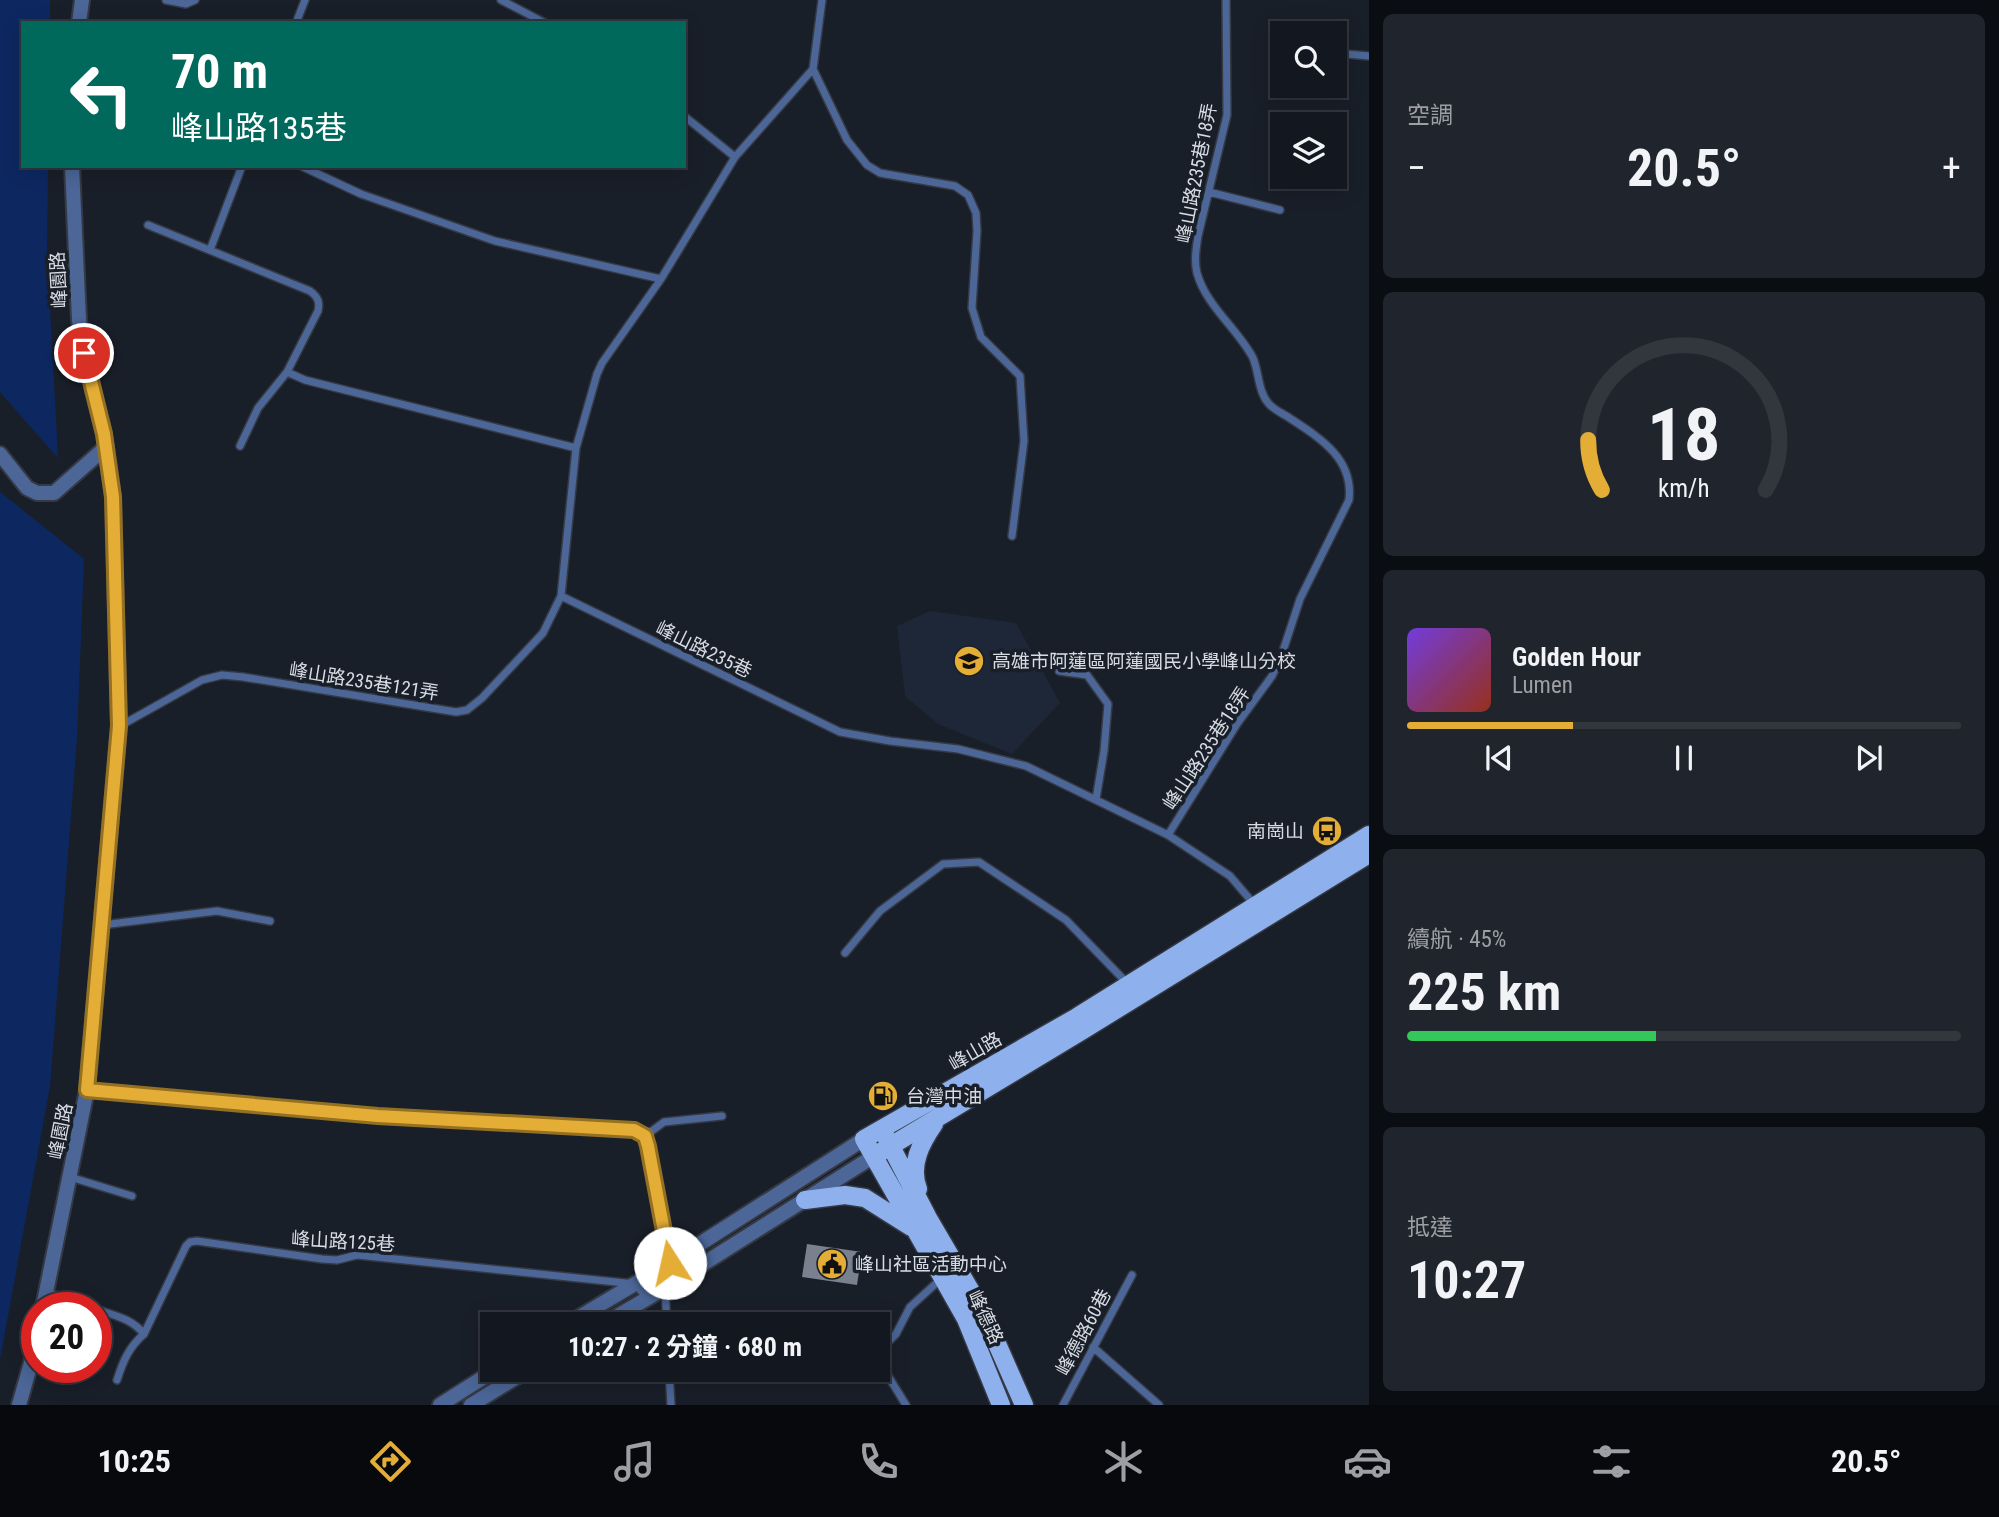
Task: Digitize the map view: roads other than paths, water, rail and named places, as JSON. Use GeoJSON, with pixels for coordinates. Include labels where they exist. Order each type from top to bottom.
{"type":"FeatureCollection","features":[{"type":"Feature","properties":{"kind":"main road","name":"峰山路"},"geometry":{"type":"LineString","coordinates":[[874,1156],[939,1118],[1259,912],[1369,835]]}},
{"type":"Feature","properties":{"kind":"main road","name":"峰山路"},"geometry":{"type":"LineString","coordinates":[[864,1139],[1128,985],[1369,854]]}},
{"type":"Feature","properties":{"kind":"main road"},"geometry":{"type":"LineString","coordinates":[[921,1224],[916,1183],[919,1146],[939,1118]]}},
{"type":"Feature","properties":{"kind":"main road","name":"峰德路"},"geometry":{"type":"LineString","coordinates":[[881,1129],[943,1277],[966,1319],[1001,1405]]}},
{"type":"Feature","properties":{"kind":"main road","name":"峰德路"},"geometry":{"type":"LineString","coordinates":[[864,1139],[983,1312],[1024,1405]]}},
{"type":"Feature","properties":{"kind":"main road"},"geometry":{"type":"LineString","coordinates":[[805,1200],[845,1195],[865,1198],[921,1224]]}},
{"type":"Feature","properties":{"kind":"street"},"geometry":{"type":"LineString","coordinates":[[79,21],[82,0]]}},
{"type":"Feature","properties":{"kind":"street","name":"峰園路"},"geometry":{"type":"LineString","coordinates":[[46,1292],[87,1090],[119,726],[113,497],[106,447],[79,320],[72,168]]}},
{"type":"Feature","properties":{"kind":"street"},"geometry":{"type":"LineString","coordinates":[[0,454],[27,488],[37,492],[54,493],[106,447]]}},
{"type":"Feature","properties":{"kind":"street","name":"峰山路"},"geometry":{"type":"LineString","coordinates":[[588,1312],[864,1139]]}},
{"type":"Feature","properties":{"kind":"street"},"geometry":{"type":"LineString","coordinates":[[623,1312],[874,1156]]}},
{"type":"Feature","properties":{"kind":"street"},"geometry":{"type":"LineString","coordinates":[[440,1405],[480,1380]]}},
{"type":"Feature","properties":{"kind":"street"},"geometry":{"type":"LineString","coordinates":[[471,1405],[508,1382]]}},
{"type":"Feature","properties":{"kind":"street"},"geometry":{"type":"LineString","coordinates":[[19,1405],[25,1383]]}},
{"type":"Feature","properties":{"kind":"lane"},"geometry":{"type":"LineString","coordinates":[[166,0],[186,4],[195,0]]}},
{"type":"Feature","properties":{"kind":"lane"},"geometry":{"type":"LineString","coordinates":[[297,21],[304,0]]}},
{"type":"Feature","properties":{"kind":"lane"},"geometry":{"type":"LineString","coordinates":[[501,0],[541,21]]}},
{"type":"Feature","properties":{"kind":"lane"},"geometry":{"type":"LineString","coordinates":[[822,0],[813,69],[847,140],[867,164],[880,173],[955,186],[968,195],[976,213],[972,308],[981,337],[1020,376],[1024,442],[1012,536]]}},
{"type":"Feature","properties":{"kind":"lane","name":"峰山路235巷18弄"},"geometry":{"type":"LineString","coordinates":[[1168,835],[1237,724],[1272,676],[1300,599],[1349,500],[1350,489],[1343,464],[1333,450],[1269,404],[1254,360],[1206,294],[1197,274],[1195,256],[1227,115],[1226,0]]}},
{"type":"Feature","properties":{"kind":"lane"},"geometry":{"type":"LineString","coordinates":[[1347,54],[1369,56]]}},
{"type":"Feature","properties":{"kind":"lane"},"geometry":{"type":"LineString","coordinates":[[561,596],[576,448],[602,363],[661,279],[735,157],[813,69]]}},
{"type":"Feature","properties":{"kind":"lane"},"geometry":{"type":"LineString","coordinates":[[686,118],[735,157]]}},
{"type":"Feature","properties":{"kind":"lane"},"geometry":{"type":"LineString","coordinates":[[211,250],[241,168]]}},
{"type":"Feature","properties":{"kind":"lane"},"geometry":{"type":"LineString","coordinates":[[305,168],[361,194],[495,241],[661,279]]}},
{"type":"Feature","properties":{"kind":"lane"},"geometry":{"type":"LineString","coordinates":[[1209,192],[1280,211]]}},
{"type":"Feature","properties":{"kind":"lane"},"geometry":{"type":"LineString","coordinates":[[148,225],[310,291],[316,296],[318,312],[286,372],[258,408],[240,446]]}},
{"type":"Feature","properties":{"kind":"lane"},"geometry":{"type":"LineString","coordinates":[[286,372],[305,380],[576,448]]}},
{"type":"Feature","properties":{"kind":"lane","name":"峰山路235巷"},"geometry":{"type":"LineString","coordinates":[[561,596],[839,732],[958,749],[1026,766],[1168,835],[1230,876],[1259,912]]}},
{"type":"Feature","properties":{"kind":"lane","name":"峰山路235巷121弄"},"geometry":{"type":"LineString","coordinates":[[119,726],[202,680],[222,676],[243,677],[456,712],[467,710],[482,698],[543,633],[561,596]]}},
{"type":"Feature","properties":{"kind":"lane"},"geometry":{"type":"LineString","coordinates":[[1059,671],[1087,675],[1108,704],[1096,799]]}},
{"type":"Feature","properties":{"kind":"lane"},"geometry":{"type":"LineString","coordinates":[[845,953],[880,911],[943,864],[979,862],[1066,920],[1128,985]]}},
{"type":"Feature","properties":{"kind":"lane"},"geometry":{"type":"LineString","coordinates":[[102,925],[217,911],[270,921]]}},
{"type":"Feature","properties":{"kind":"lane"},"geometry":{"type":"LineString","coordinates":[[87,1090],[378,1116],[634,1130],[645,1136]]}},
{"type":"Feature","properties":{"kind":"lane"},"geometry":{"type":"LineString","coordinates":[[645,1136],[664,1122],[722,1116]]}},
{"type":"Feature","properties":{"kind":"lane"},"geometry":{"type":"LineString","coordinates":[[645,1136],[670,1263]]}},
{"type":"Feature","properties":{"kind":"lane"},"geometry":{"type":"LineString","coordinates":[[70,1177],[132,1196]]}},
{"type":"Feature","properties":{"kind":"lane","name":"峰山路125巷"},"geometry":{"type":"LineString","coordinates":[[117,1380],[132,1344],[144,1334],[190,1241],[322,1259],[357,1255],[635,1284]]}},
{"type":"Feature","properties":{"kind":"lane","name":"峰德路60巷"},"geometry":{"type":"LineString","coordinates":[[1063,1405],[1132,1275]]}},
{"type":"Feature","properties":{"kind":"lane"},"geometry":{"type":"LineString","coordinates":[[890,1341],[910,1307],[943,1277]]}},
{"type":"Feature","properties":{"kind":"lane"},"geometry":{"type":"LineString","coordinates":[[635,1284],[647,1297]]}},
{"type":"Feature","properties":{"kind":"lane"},"geometry":{"type":"LineString","coordinates":[[665,1288],[666,1312]]}},
{"type":"Feature","properties":{"kind":"lane"},"geometry":{"type":"LineString","coordinates":[[112,1314],[130,1321],[144,1334]]}},
{"type":"Feature","properties":{"kind":"lane"},"geometry":{"type":"LineString","coordinates":[[1093,1347],[1159,1405]]}},
{"type":"Feature","properties":{"kind":"lane"},"geometry":{"type":"LineString","coordinates":[[890,1379],[905,1405]]}},
{"type":"Feature","properties":{"kind":"lane"},"geometry":{"type":"LineString","coordinates":[[670,1382],[671,1405]]}},
{"type":"Feature","properties":{"kind":"place","name":"高雄市阿蓮區阿蓮國民小學峰山分校"},"geometry":{"type":"Point","coordinates":[969,661]}},
{"type":"Feature","properties":{"kind":"place","name":"南崗山"},"geometry":{"type":"Point","coordinates":[1327,831]}},
{"type":"Feature","properties":{"kind":"place","name":"台灣中油"},"geometry":{"type":"Point","coordinates":[883,1096]}},
{"type":"Feature","properties":{"kind":"place","name":"峰山社區活動中心"},"geometry":{"type":"Point","coordinates":[832,1264]}}]}
